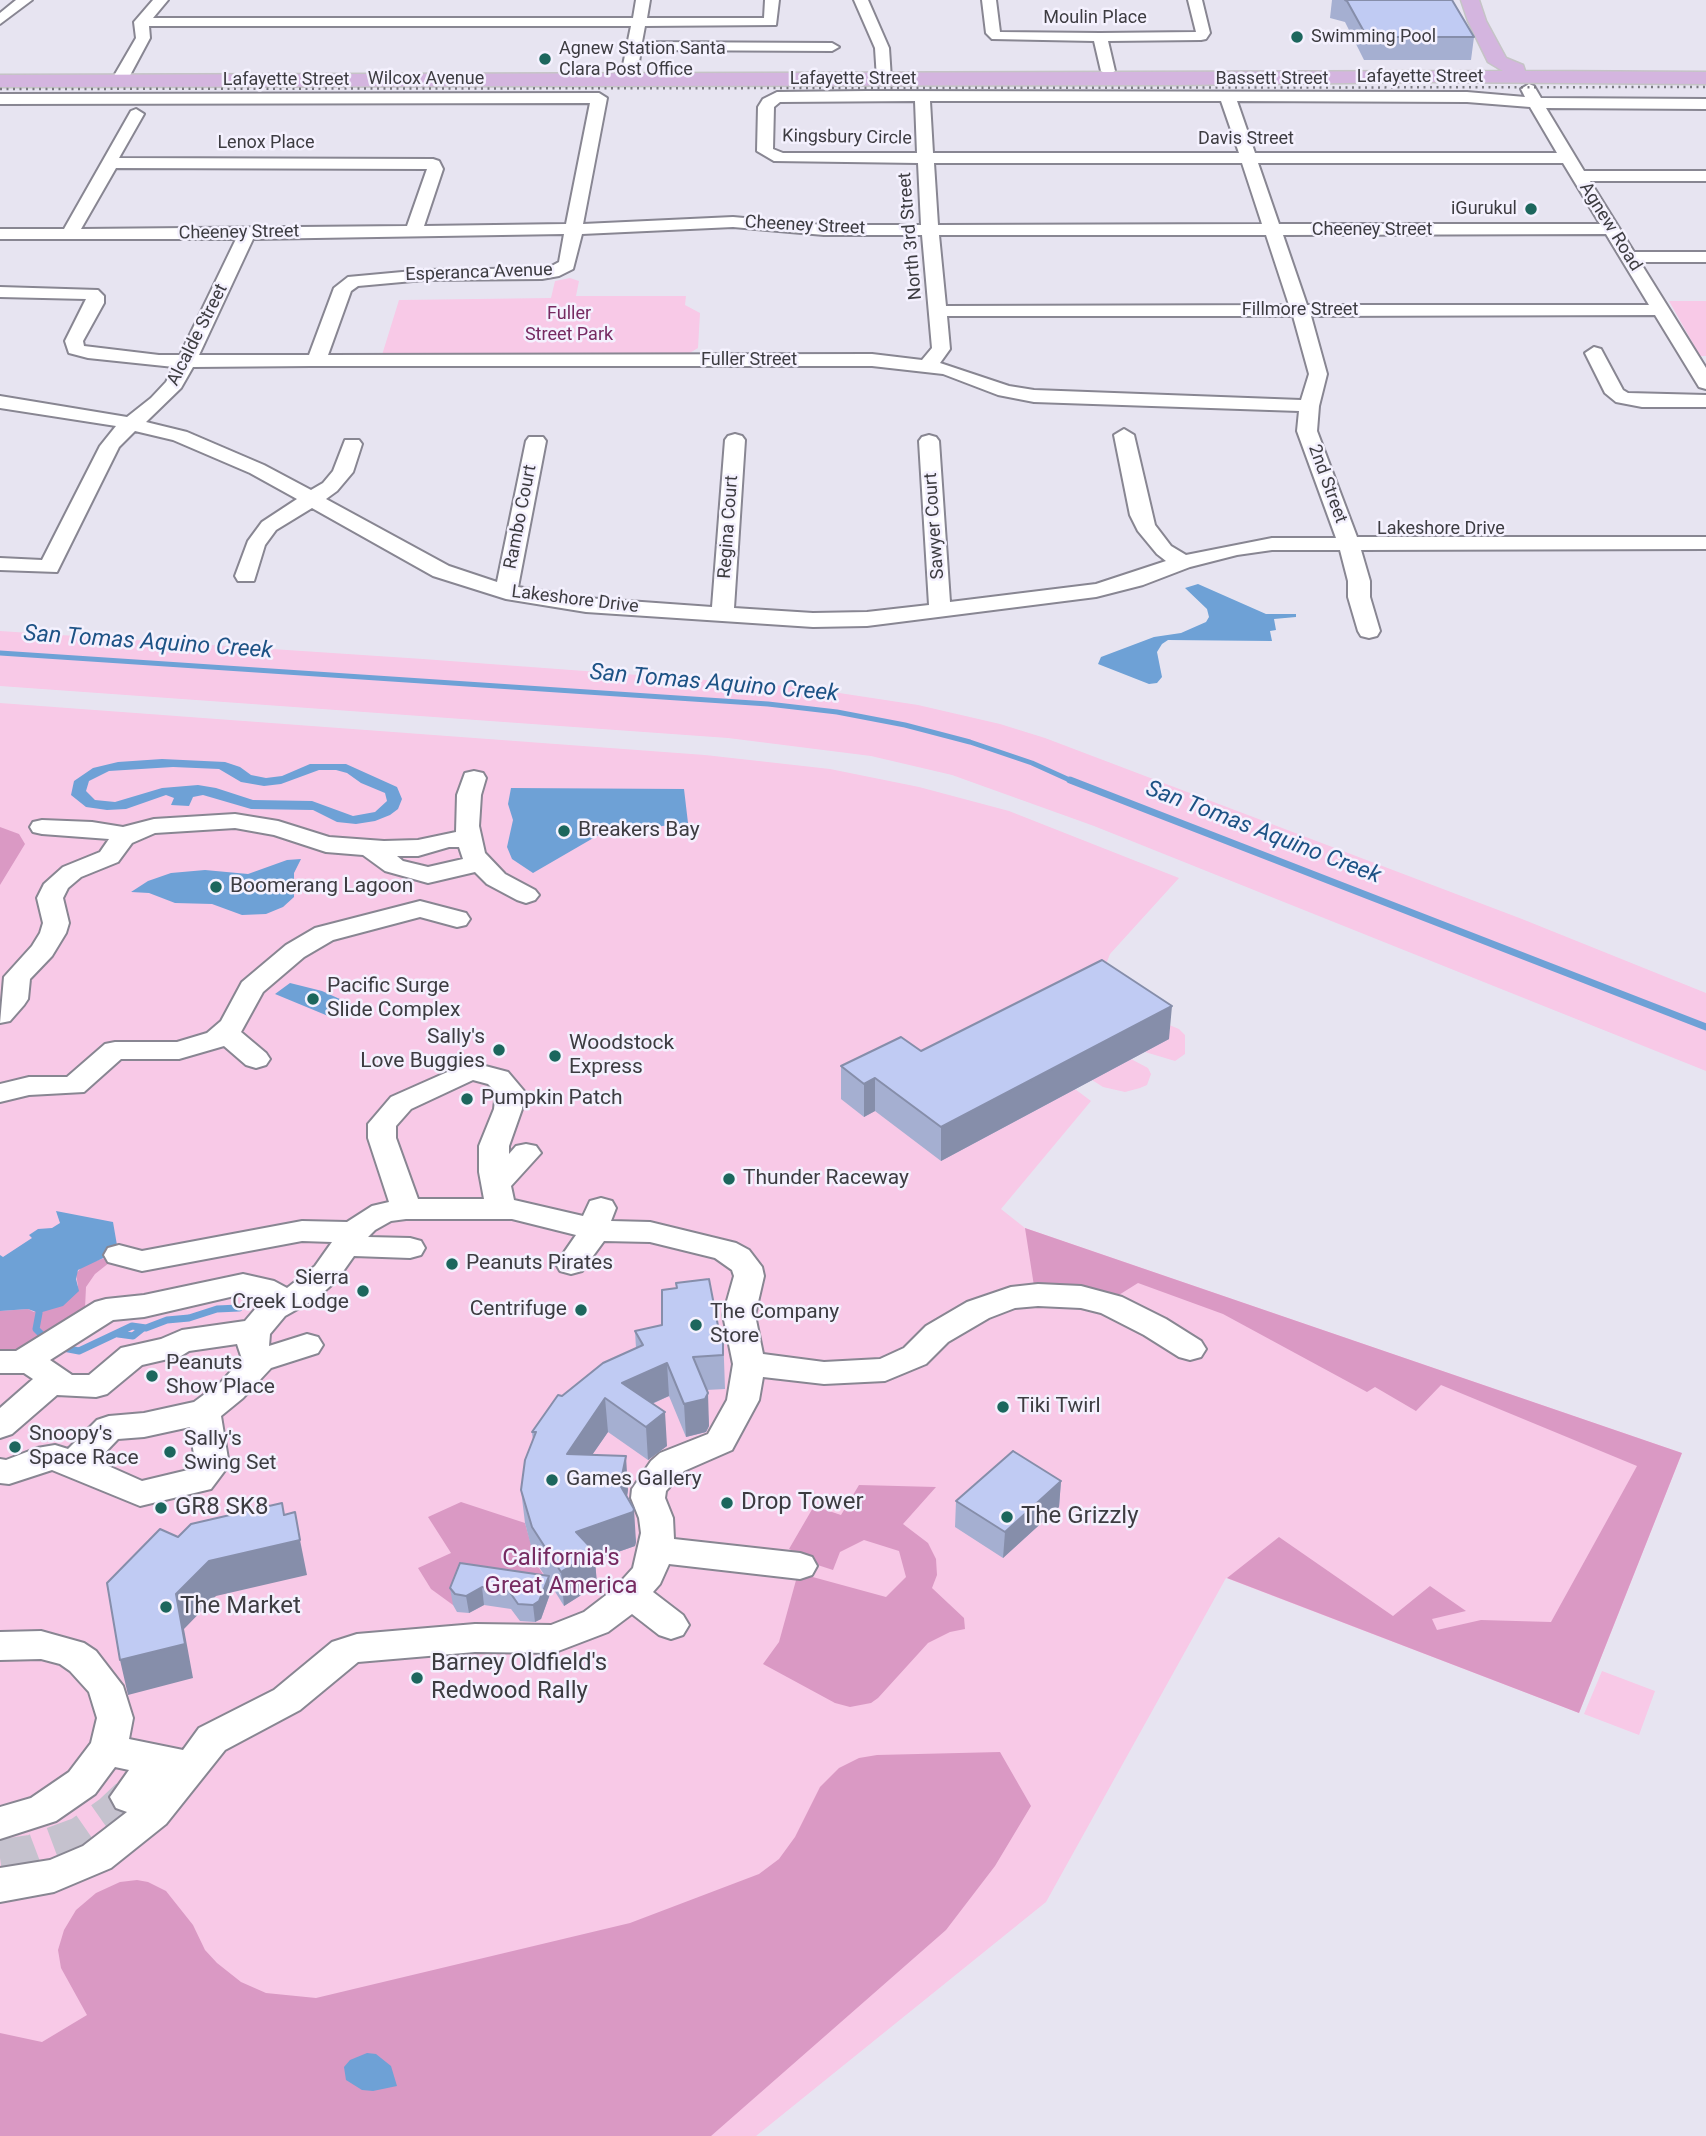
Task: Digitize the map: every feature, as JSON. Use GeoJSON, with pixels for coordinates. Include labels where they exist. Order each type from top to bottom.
{"type":"FeatureCollection","features":[{"type":"Feature","properties":{"kind":"main road","name":"Agnew Road"},"geometry":{"type":"LineString","coordinates":[[1470,0],[1477,21],[1499,62],[1516,60],[1500,23]]}},
{"type":"Feature","properties":{"kind":"main road","name":"Lafayette Street"},"geometry":{"type":"LineString","coordinates":[[884,76],[1516,60],[1706,69]]}},
{"type":"Feature","properties":{"kind":"main road","name":"Lafayette Street"},"geometry":{"type":"LineString","coordinates":[[0,73],[121,77],[884,76],[1516,60],[1706,78]]}},
{"type":"Feature","properties":{"kind":"main road","name":"Lafayette Street"},"geometry":{"type":"LineString","coordinates":[[0,81],[196,74]]}},
{"type":"Feature","properties":{"kind":"street"},"geometry":{"type":"LineString","coordinates":[[0,20],[25,0]]}},
{"type":"Feature","properties":{"kind":"street"},"geometry":{"type":"LineString","coordinates":[[141,22],[162,0]]}},
{"type":"Feature","properties":{"kind":"street"},"geometry":{"type":"LineString","coordinates":[[629,76],[643,0]]}},
{"type":"Feature","properties":{"kind":"street"},"geometry":{"type":"LineString","coordinates":[[141,22],[771,22],[772,0]]}},
{"type":"Feature","properties":{"kind":"street"},"geometry":{"type":"LineString","coordinates":[[861,0],[882,48],[884,76]]}},
{"type":"Feature","properties":{"kind":"street","name":"Moulin Place"},"geometry":{"type":"LineString","coordinates":[[989,0],[993,33],[997,36],[1100,37],[1193,37],[1203,33],[1195,0]]}},
{"type":"Feature","properties":{"kind":"street"},"geometry":{"type":"LineString","coordinates":[[121,77],[144,38],[141,22]]}},
{"type":"Feature","properties":{"kind":"street"},"geometry":{"type":"LineString","coordinates":[[1100,37],[1108,71]]}},
{"type":"Feature","properties":{"kind":"street"},"geometry":{"type":"LineString","coordinates":[[634,46],[832,47]]}},
{"type":"Feature","properties":{"kind":"street","name":"Agnew Road"},"geometry":{"type":"LineString","coordinates":[[1516,60],[1536,103],[1567,158],[1706,383]]}},
{"type":"Feature","properties":{"kind":"street","name":"Kingsbury Circle"},"geometry":{"type":"LineString","coordinates":[[922,98],[777,97],[768,102],[766,107],[765,150],[780,158],[925,158]]}},
{"type":"Feature","properties":{"kind":"street","name":"Bassett Street"},"geometry":{"type":"LineString","coordinates":[[922,98],[1467,97],[1536,103],[1706,104]]}},
{"type":"Feature","properties":{"kind":"street","name":"North 3rd Street"},"geometry":{"type":"LineString","coordinates":[[922,98],[941,349],[928,365]]}},
{"type":"Feature","properties":{"kind":"street","name":"2nd Street"},"geometry":{"type":"LineString","coordinates":[[1228,98],[1300,310],[1318,374],[1309,406],[1307,431],[1346,536],[1359,581],[1359,597],[1370,631]]}},
{"type":"Feature","properties":{"kind":"street","name":"Wilcox Avenue"},"geometry":{"type":"LineString","coordinates":[[0,99],[599,99]]}},
{"type":"Feature","properties":{"kind":"street","name":"Esperanca Avenue"},"geometry":{"type":"LineString","coordinates":[[316,362],[343,288],[354,281],[424,275],[553,272],[567,265],[599,99]]}},
{"type":"Feature","properties":{"kind":"street"},"geometry":{"type":"LineString","coordinates":[[69,234],[136,114]]}},
{"type":"Feature","properties":{"kind":"street","name":"Davis Street"},"geometry":{"type":"LineString","coordinates":[[925,158],[1567,158]]}},
{"type":"Feature","properties":{"kind":"street","name":"Lenox Place"},"geometry":{"type":"LineString","coordinates":[[111,163],[433,164],[435,169],[414,230]]}},
{"type":"Feature","properties":{"kind":"street"},"geometry":{"type":"LineString","coordinates":[[1578,176],[1706,176]]}},
{"type":"Feature","properties":{"kind":"street","name":"Cheeney Street"},"geometry":{"type":"LineString","coordinates":[[0,234],[247,234],[733,222],[824,230],[1611,229]]}},
{"type":"Feature","properties":{"kind":"street","name":"Alcalde Street"},"geometry":{"type":"LineString","coordinates":[[0,564],[49,568],[110,446],[167,393],[201,335],[247,234]]}},
{"type":"Feature","properties":{"kind":"street"},"geometry":{"type":"LineString","coordinates":[[1629,257],[1706,257]]}},
{"type":"Feature","properties":{"kind":"street","name":"Fuller Street"},"geometry":{"type":"LineString","coordinates":[[0,292],[92,294],[95,296],[95,303],[74,341],[76,349],[184,362],[872,360],[928,365],[1005,391],[1034,396],[1216,400],[1309,406]]}},
{"type":"Feature","properties":{"kind":"street","name":"Fillmore Street"},"geometry":{"type":"LineString","coordinates":[[938,311],[1661,310]]}},
{"type":"Feature","properties":{"kind":"street"},"geometry":{"type":"LineString","coordinates":[[1594,353],[1615,393],[1623,398],[1642,401],[1706,401]]}},
{"type":"Feature","properties":{"kind":"street","name":"Lakeshore Drive"},"geometry":{"type":"LineString","coordinates":[[0,402],[132,423],[180,436],[220,452],[420,561],[463,579],[506,592],[561,602],[841,620],[940,611],[1096,590],[1135,580],[1183,562],[1272,544],[1346,536],[1706,525]]}},
{"type":"Feature","properties":{"kind":"street"},"geometry":{"type":"LineString","coordinates":[[1124,435],[1140,515],[1145,527],[1164,550],[1183,562]]}},
{"type":"Feature","properties":{"kind":"street","name":"Regina Court"},"geometry":{"type":"LineString","coordinates":[[723,613],[735,440]]}},
{"type":"Feature","properties":{"kind":"street","name":"Rambo Court"},"geometry":{"type":"LineString","coordinates":[[506,592],[536,441]]}},
{"type":"Feature","properties":{"kind":"street","name":"Sawyer Court"},"geometry":{"type":"LineString","coordinates":[[929,441],[940,611]]}},
{"type":"Feature","properties":{"kind":"street"},"geometry":{"type":"LineString","coordinates":[[246,576],[255,545],[269,526],[330,488],[343,472],[352,444]]}},
{"type":"Feature","properties":{"kind":"street","name":"Lakeshore Drive"},"geometry":{"type":"LineString","coordinates":[[1346,536],[1706,543]]}},
{"type":"Feature","properties":{"kind":"street"},"geometry":{"type":"LineString","coordinates":[[436,595],[463,579]]}},
{"type":"Feature","properties":{"kind":"street"},"geometry":{"type":"LineString","coordinates":[[474,778],[468,811],[468,839],[479,863],[496,879],[526,895]]}},
{"type":"Feature","properties":{"kind":"street"},"geometry":{"type":"LineString","coordinates":[[43,827],[92,829],[126,835],[154,826],[235,821],[278,828],[326,844],[409,849],[468,839]]}},
{"type":"Feature","properties":{"kind":"street"},"geometry":{"type":"LineString","coordinates":[[0,1015],[13,999],[17,977],[43,950],[53,933],[56,923],[50,898],[57,884],[72,872],[109,857],[126,835]]}},
{"type":"Feature","properties":{"kind":"street"},"geometry":{"type":"LineString","coordinates":[[359,847],[375,852],[394,866],[428,875],[479,863]]}},
{"type":"Feature","properties":{"kind":"street"},"geometry":{"type":"LineString","coordinates":[[420,909],[428,875]]}},
{"type":"Feature","properties":{"kind":"street"},"geometry":{"type":"LineString","coordinates":[[0,1093],[29,1086],[74,1086],[114,1050],[179,1051],[197,1047],[226,1033],[252,988],[309,941],[341,928],[420,909],[457,919]]}},
{"type":"Feature","properties":{"kind":"street"},"geometry":{"type":"LineString","coordinates":[[226,1033],[256,1059]]}},
{"type":"Feature","properties":{"kind":"street"},"geometry":{"type":"LineString","coordinates":[[406,1209],[382,1138],[382,1124],[401,1103],[470,1070],[498,1078],[510,1091],[508,1109],[494,1146],[503,1200]]}},
{"type":"Feature","properties":{"kind":"street"},"geometry":{"type":"LineString","coordinates":[[503,1200],[526,1153]]}},
{"type":"Feature","properties":{"kind":"street"},"geometry":{"type":"LineString","coordinates":[[73,1465],[109,1428],[144,1426],[204,1412],[257,1364],[274,1308],[306,1291],[316,1282],[373,1217],[406,1209],[503,1200],[705,1244],[738,1257],[747,1267],[749,1276],[739,1315],[749,1364],[743,1400],[725,1437],[715,1446],[672,1462],[649,1489],[649,1498],[656,1518],[656,1550],[648,1575],[631,1594],[596,1622],[553,1639],[475,1638],[371,1646],[345,1652],[304,1689],[212,1739],[129,1797]]}},
{"type":"Feature","properties":{"kind":"street"},"geometry":{"type":"LineString","coordinates":[[571,1264],[586,1248],[588,1220]]}},
{"type":"Feature","properties":{"kind":"street"},"geometry":{"type":"LineString","coordinates":[[119,1255],[142,1261],[302,1231],[410,1248]]}},
{"type":"Feature","properties":{"kind":"street"},"geometry":{"type":"LineString","coordinates":[[21,1357],[106,1310],[145,1306],[243,1284],[263,1288],[285,1300]]}},
{"type":"Feature","properties":{"kind":"street"},"geometry":{"type":"LineString","coordinates":[[749,1364],[824,1373],[885,1370],[915,1356],[937,1334],[978,1310],[1020,1296],[1038,1295],[1081,1297],[1111,1305],[1155,1327],[1190,1349]]}},
{"type":"Feature","properties":{"kind":"street"},"geometry":{"type":"LineString","coordinates":[[21,1357],[66,1385],[96,1386],[132,1356],[170,1348],[183,1342],[275,1357],[307,1345]]}},
{"type":"Feature","properties":{"kind":"street"},"geometry":{"type":"LineString","coordinates":[[1,1425],[54,1378]]}},
{"type":"Feature","properties":{"kind":"street"},"geometry":{"type":"LineString","coordinates":[[96,1386],[102,1396],[109,1428]]}},
{"type":"Feature","properties":{"kind":"street"},"geometry":{"type":"LineString","coordinates":[[0,1471],[9,1472],[46,1457],[55,1457],[140,1494],[200,1480],[212,1465],[204,1412]]}},
{"type":"Feature","properties":{"kind":"street"},"geometry":{"type":"LineString","coordinates":[[656,1550],[800,1566]]}},
{"type":"Feature","properties":{"kind":"street"},"geometry":{"type":"LineString","coordinates":[[631,1594],[671,1625]]}},
{"type":"Feature","properties":{"kind":"street"},"geometry":{"type":"LineString","coordinates":[[0,1646],[41,1644],[57,1647],[77,1657],[95,1671],[105,1686],[114,1718],[107,1750],[82,1783],[64,1798],[23,1818],[0,1824]]}},
{"type":"Feature","properties":{"kind":"street"},"geometry":{"type":"LineString","coordinates":[[107,1750],[175,1764]]}},
{"type":"Feature","properties":{"kind":"street"},"geometry":{"type":"LineString","coordinates":[[0,1885],[54,1876],[97,1857],[153,1813],[175,1764]]}},
{"type":"Feature","properties":{"kind":"green space","name":"Fuller Street Park"},"geometry":{"type":"Polygon","coordinates":[[[570,278],[579,281],[576,296],[686,296],[685,305],[700,313],[698,348],[688,354],[382,355],[399,300],[551,298],[555,281],[570,278]]]}},
{"type":"Feature","properties":{"kind":"green space"},"geometry":{"type":"Polygon","coordinates":[[[1669,301],[1706,301],[1706,356],[1700,356],[1669,301]]]}},
{"type":"Feature","properties":{"kind":"green space"},"geometry":{"type":"Polygon","coordinates":[[[0,631],[800,687],[918,705],[1000,724],[1045,738],[1522,919],[1706,993],[1706,1071],[1094,826],[952,775],[871,756],[728,738],[0,686],[0,631]]]}},
{"type":"Feature","properties":{"kind":"green space","name":"California's Great America"},"geometry":{"type":"Polygon","coordinates":[[[0,703],[705,755],[830,769],[919,787],[1009,811],[1179,878],[1110,954],[1104,969],[1162,1022],[1179,1029],[1185,1035],[1185,1054],[1175,1061],[1145,1052],[1131,1059],[1148,1068],[1151,1074],[1147,1085],[1140,1088],[1125,1092],[1103,1087],[1092,1080],[1075,1089],[1091,1101],[1001,1209],[1025,1228],[1682,1453],[1579,1713],[1226,1578],[1046,1902],[756,2136],[0,2136],[0,703]]]}},
{"type":"Feature","properties":{"kind":"green space"},"geometry":{"type":"Polygon","coordinates":[[[1602,1671],[1655,1691],[1639,1735],[1584,1714],[1602,1671]]]}},
{"type":"Feature","properties":{"kind":"shaded area"},"geometry":{"type":"Polygon","coordinates":[[[0,827],[19,834],[25,844],[0,885],[0,827]]]}},
{"type":"Feature","properties":{"kind":"shaded area"},"geometry":{"type":"Polygon","coordinates":[[[1025,1228],[1682,1453],[1579,1713],[1227,1578],[1279,1537],[1393,1616],[1430,1586],[1466,1611],[1432,1619],[1437,1630],[1481,1620],[1551,1622],[1637,1466],[1441,1385],[1416,1411],[1375,1387],[1367,1392],[1223,1314],[1138,1283],[1114,1298],[1034,1286],[1025,1228]]]}},
{"type":"Feature","properties":{"kind":"shaded area"},"geometry":{"type":"Polygon","coordinates":[[[108,1257],[114,1259],[95,1274],[86,1287],[85,1308],[16,1353],[0,1350],[0,1311],[28,1309],[34,1312],[78,1286],[76,1274],[83,1265],[108,1257]]]}},
{"type":"Feature","properties":{"kind":"shaded area"},"geometry":{"type":"Polygon","coordinates":[[[859,1485],[936,1487],[903,1524],[928,1543],[936,1559],[937,1575],[932,1588],[964,1618],[965,1629],[950,1632],[928,1643],[878,1698],[871,1703],[850,1707],[835,1703],[763,1664],[779,1642],[798,1573],[886,1597],[906,1577],[899,1551],[864,1540],[840,1552],[833,1570],[793,1557],[796,1552],[789,1549],[814,1506],[841,1515],[859,1485]]]}},
{"type":"Feature","properties":{"kind":"shaded area"},"geometry":{"type":"Polygon","coordinates":[[[461,1502],[525,1523],[537,1565],[554,1591],[550,1594],[463,1581],[453,1605],[431,1589],[418,1568],[451,1553],[428,1517],[461,1502]]]}},
{"type":"Feature","properties":{"kind":"shaded area"},"geometry":{"type":"Polygon","coordinates":[[[1000,1752],[1031,1806],[995,1866],[946,1930],[711,2136],[0,2136],[0,2033],[42,2042],[87,2015],[61,1968],[58,1950],[64,1930],[76,1910],[96,1893],[120,1882],[148,1882],[166,1891],[193,1925],[205,1950],[241,1982],[266,1993],[316,1998],[630,1923],[759,1874],[779,1859],[795,1837],[820,1787],[839,1768],[859,1758],[877,1755],[1000,1752]]]}},
{"type":"Feature","properties":{"kind":"water"},"geometry":{"type":"Polygon","coordinates":[[[1198,584],[1266,614],[1296,614],[1296,617],[1274,619],[1276,630],[1270,631],[1272,641],[1168,640],[1157,652],[1162,677],[1157,683],[1149,684],[1098,664],[1101,657],[1154,637],[1181,633],[1206,622],[1209,617],[1207,609],[1185,588],[1198,584]]]}},
{"type":"Feature","properties":{"kind":"water"},"geometry":{"type":"Polygon","coordinates":[[[162,759],[225,762],[240,767],[251,775],[266,778],[282,776],[310,764],[346,764],[397,787],[402,799],[398,809],[390,815],[356,824],[337,822],[313,810],[251,809],[203,795],[193,797],[189,806],[171,805],[174,798],[166,795],[126,809],[107,810],[86,807],[71,795],[74,781],[93,768],[118,762],[162,759]],[[173,767],[109,771],[89,781],[86,791],[95,800],[115,802],[162,788],[198,785],[253,800],[312,801],[353,816],[375,812],[387,801],[385,793],[336,770],[319,770],[281,784],[264,786],[241,782],[219,769],[173,767]]]}},
{"type":"Feature","properties":{"kind":"water","name":"Breakers Bay"},"geometry":{"type":"Polygon","coordinates":[[[511,788],[684,789],[688,823],[602,833],[533,873],[512,859],[507,847],[513,820],[508,804],[511,788]]]}},
{"type":"Feature","properties":{"kind":"water","name":"Boomerang Lagoon"},"geometry":{"type":"Polygon","coordinates":[[[301,859],[294,873],[294,897],[283,907],[266,914],[242,915],[212,904],[175,903],[149,893],[131,892],[148,881],[171,873],[205,870],[248,874],[287,860],[301,859]]]}},
{"type":"Feature","properties":{"kind":"water","name":"Pacific Surge Slide Complex"},"geometry":{"type":"Polygon","coordinates":[[[290,983],[322,991],[351,1004],[333,1018],[275,994],[290,983]]]}},
{"type":"Feature","properties":{"kind":"water"},"geometry":{"type":"Polygon","coordinates":[[[56,1211],[113,1222],[118,1251],[78,1270],[76,1279],[79,1291],[63,1306],[39,1313],[28,1309],[0,1311],[0,1255],[3,1257],[32,1238],[29,1235],[38,1229],[52,1228],[60,1223],[56,1211]]]}},
{"type":"Feature","properties":{"kind":"water"},"geometry":{"type":"Polygon","coordinates":[[[367,2053],[376,2054],[391,2066],[397,2086],[373,2091],[362,2090],[346,2080],[344,2067],[350,2060],[367,2053]]]}},
{"type":"Feature","properties":{"kind":"building"},"geometry":{"type":"Polygon","coordinates":[[[1345,0],[1452,0],[1474,37],[1367,37],[1345,0]]]}},
{"type":"Feature","properties":{"kind":"building"},"geometry":{"type":"Polygon","coordinates":[[[1102,960],[1172,1006],[941,1127],[875,1078],[864,1084],[841,1066],[901,1037],[921,1051],[1102,960]]]}},
{"type":"Feature","properties":{"kind":"building"},"geometry":{"type":"Polygon","coordinates":[[[709,1279],[719,1331],[723,1331],[723,1355],[693,1357],[708,1393],[705,1399],[684,1404],[667,1363],[622,1383],[665,1412],[646,1427],[605,1398],[567,1454],[626,1456],[620,1485],[634,1509],[633,1512],[576,1532],[594,1551],[561,1572],[532,1527],[521,1490],[525,1460],[536,1432],[532,1432],[558,1395],[562,1396],[603,1363],[643,1345],[635,1331],[662,1325],[662,1290],[677,1288],[676,1283],[709,1279]]]}},
{"type":"Feature","properties":{"kind":"building"},"geometry":{"type":"Polygon","coordinates":[[[1013,1451],[1061,1481],[1005,1532],[956,1501],[1013,1451]]]}},
{"type":"Feature","properties":{"kind":"building"},"geometry":{"type":"Polygon","coordinates":[[[282,1503],[284,1515],[295,1512],[300,1540],[209,1561],[176,1594],[185,1644],[120,1660],[107,1583],[160,1529],[178,1537],[191,1524],[282,1503]]]}},
{"type":"Feature","properties":{"kind":"building"},"geometry":{"type":"Polygon","coordinates":[[[460,1563],[549,1576],[539,1601],[533,1605],[518,1604],[509,1591],[482,1587],[466,1596],[455,1594],[450,1588],[460,1563]]]}},
{"type":"Feature","properties":{"kind":"waterway","name":"San Tomas Aquino Creek"},"geometry":{"type":"LineString","coordinates":[[0,653],[768,704],[837,712],[905,725],[970,742],[1032,763],[1074,782]]}},
{"type":"Feature","properties":{"kind":"waterway","name":"San Tomas Aquino Creek"},"geometry":{"type":"LineString","coordinates":[[1070,780],[1706,1027]]}},
{"type":"Feature","properties":{"kind":"waterway"},"geometry":{"type":"LineString","coordinates":[[58,1347],[79,1351],[132,1326],[146,1328],[167,1320],[189,1318],[217,1309],[239,1308]]}},
{"type":"Feature","properties":{"kind":"waterway"},"geometry":{"type":"LineString","coordinates":[[39,1313],[36,1329],[48,1341]]}},
{"type":"Feature","properties":{"kind":"waterway"},"geometry":{"type":"LineString","coordinates":[[118,1334],[133,1336],[143,1328]]}},
{"type":"Feature","properties":{"kind":"tunnel"},"geometry":{"type":"LineString","coordinates":[[0,1858],[33,1853],[81,1835],[111,1814],[129,1797]]}},
{"type":"Feature","properties":{"kind":"railway"},"geometry":{"type":"LineString","coordinates":[[0,89],[1706,87]]}},
{"type":"Feature","properties":{"kind":"place","name":"Swimming Pool"},"geometry":{"type":"Point","coordinates":[1297,37]}},
{"type":"Feature","properties":{"kind":"place","name":"Agnew Station Santa Clara Post Office"},"geometry":{"type":"Point","coordinates":[545,59]}},
{"type":"Feature","properties":{"kind":"place","name":"iGurukul"},"geometry":{"type":"Point","coordinates":[1531,209]}},
{"type":"Feature","properties":{"kind":"place","name":"Breakers Bay"},"geometry":{"type":"Point","coordinates":[564,831]}},
{"type":"Feature","properties":{"kind":"place","name":"Boomerang Lagoon"},"geometry":{"type":"Point","coordinates":[216,887]}},
{"type":"Feature","properties":{"kind":"place","name":"Pacific Surge Slide Complex"},"geometry":{"type":"Point","coordinates":[313,999]}},
{"type":"Feature","properties":{"kind":"place","name":"Sally's Love Buggies"},"geometry":{"type":"Point","coordinates":[499,1050]}},
{"type":"Feature","properties":{"kind":"place","name":"Woodstock Express"},"geometry":{"type":"Point","coordinates":[555,1056]}},
{"type":"Feature","properties":{"kind":"place","name":"Pumpkin Patch"},"geometry":{"type":"Point","coordinates":[467,1099]}},
{"type":"Feature","properties":{"kind":"place","name":"Thunder Raceway"},"geometry":{"type":"Point","coordinates":[729,1179]}},
{"type":"Feature","properties":{"kind":"place","name":"Peanuts Pirates"},"geometry":{"type":"Point","coordinates":[452,1264]}},
{"type":"Feature","properties":{"kind":"place","name":"Sierra Creek Lodge"},"geometry":{"type":"Point","coordinates":[363,1291]}},
{"type":"Feature","properties":{"kind":"place","name":"Centrifuge"},"geometry":{"type":"Point","coordinates":[581,1310]}},
{"type":"Feature","properties":{"kind":"place","name":"The Company Store"},"geometry":{"type":"Point","coordinates":[696,1325]}},
{"type":"Feature","properties":{"kind":"place","name":"Peanuts Show Place"},"geometry":{"type":"Point","coordinates":[152,1376]}},
{"type":"Feature","properties":{"kind":"place","name":"Tiki Twirl"},"geometry":{"type":"Point","coordinates":[1003,1407]}},
{"type":"Feature","properties":{"kind":"place","name":"Snoopy's Space Race"},"geometry":{"type":"Point","coordinates":[15,1447]}},
{"type":"Feature","properties":{"kind":"place","name":"Sally's Swing Set"},"geometry":{"type":"Point","coordinates":[170,1452]}},
{"type":"Feature","properties":{"kind":"place","name":"Games Gallery"},"geometry":{"type":"Point","coordinates":[552,1480]}},
{"type":"Feature","properties":{"kind":"place","name":"Drop Tower"},"geometry":{"type":"Point","coordinates":[727,1503]}},
{"type":"Feature","properties":{"kind":"place","name":"GR8 SK8"},"geometry":{"type":"Point","coordinates":[161,1508]}},
{"type":"Feature","properties":{"kind":"place","name":"The Grizzly"},"geometry":{"type":"Point","coordinates":[1007,1517]}},
{"type":"Feature","properties":{"kind":"place","name":"The Market"},"geometry":{"type":"Point","coordinates":[166,1607]}},
{"type":"Feature","properties":{"kind":"place","name":"Barney Oldfield's Redwood Rally"},"geometry":{"type":"Point","coordinates":[417,1678]}}]}
